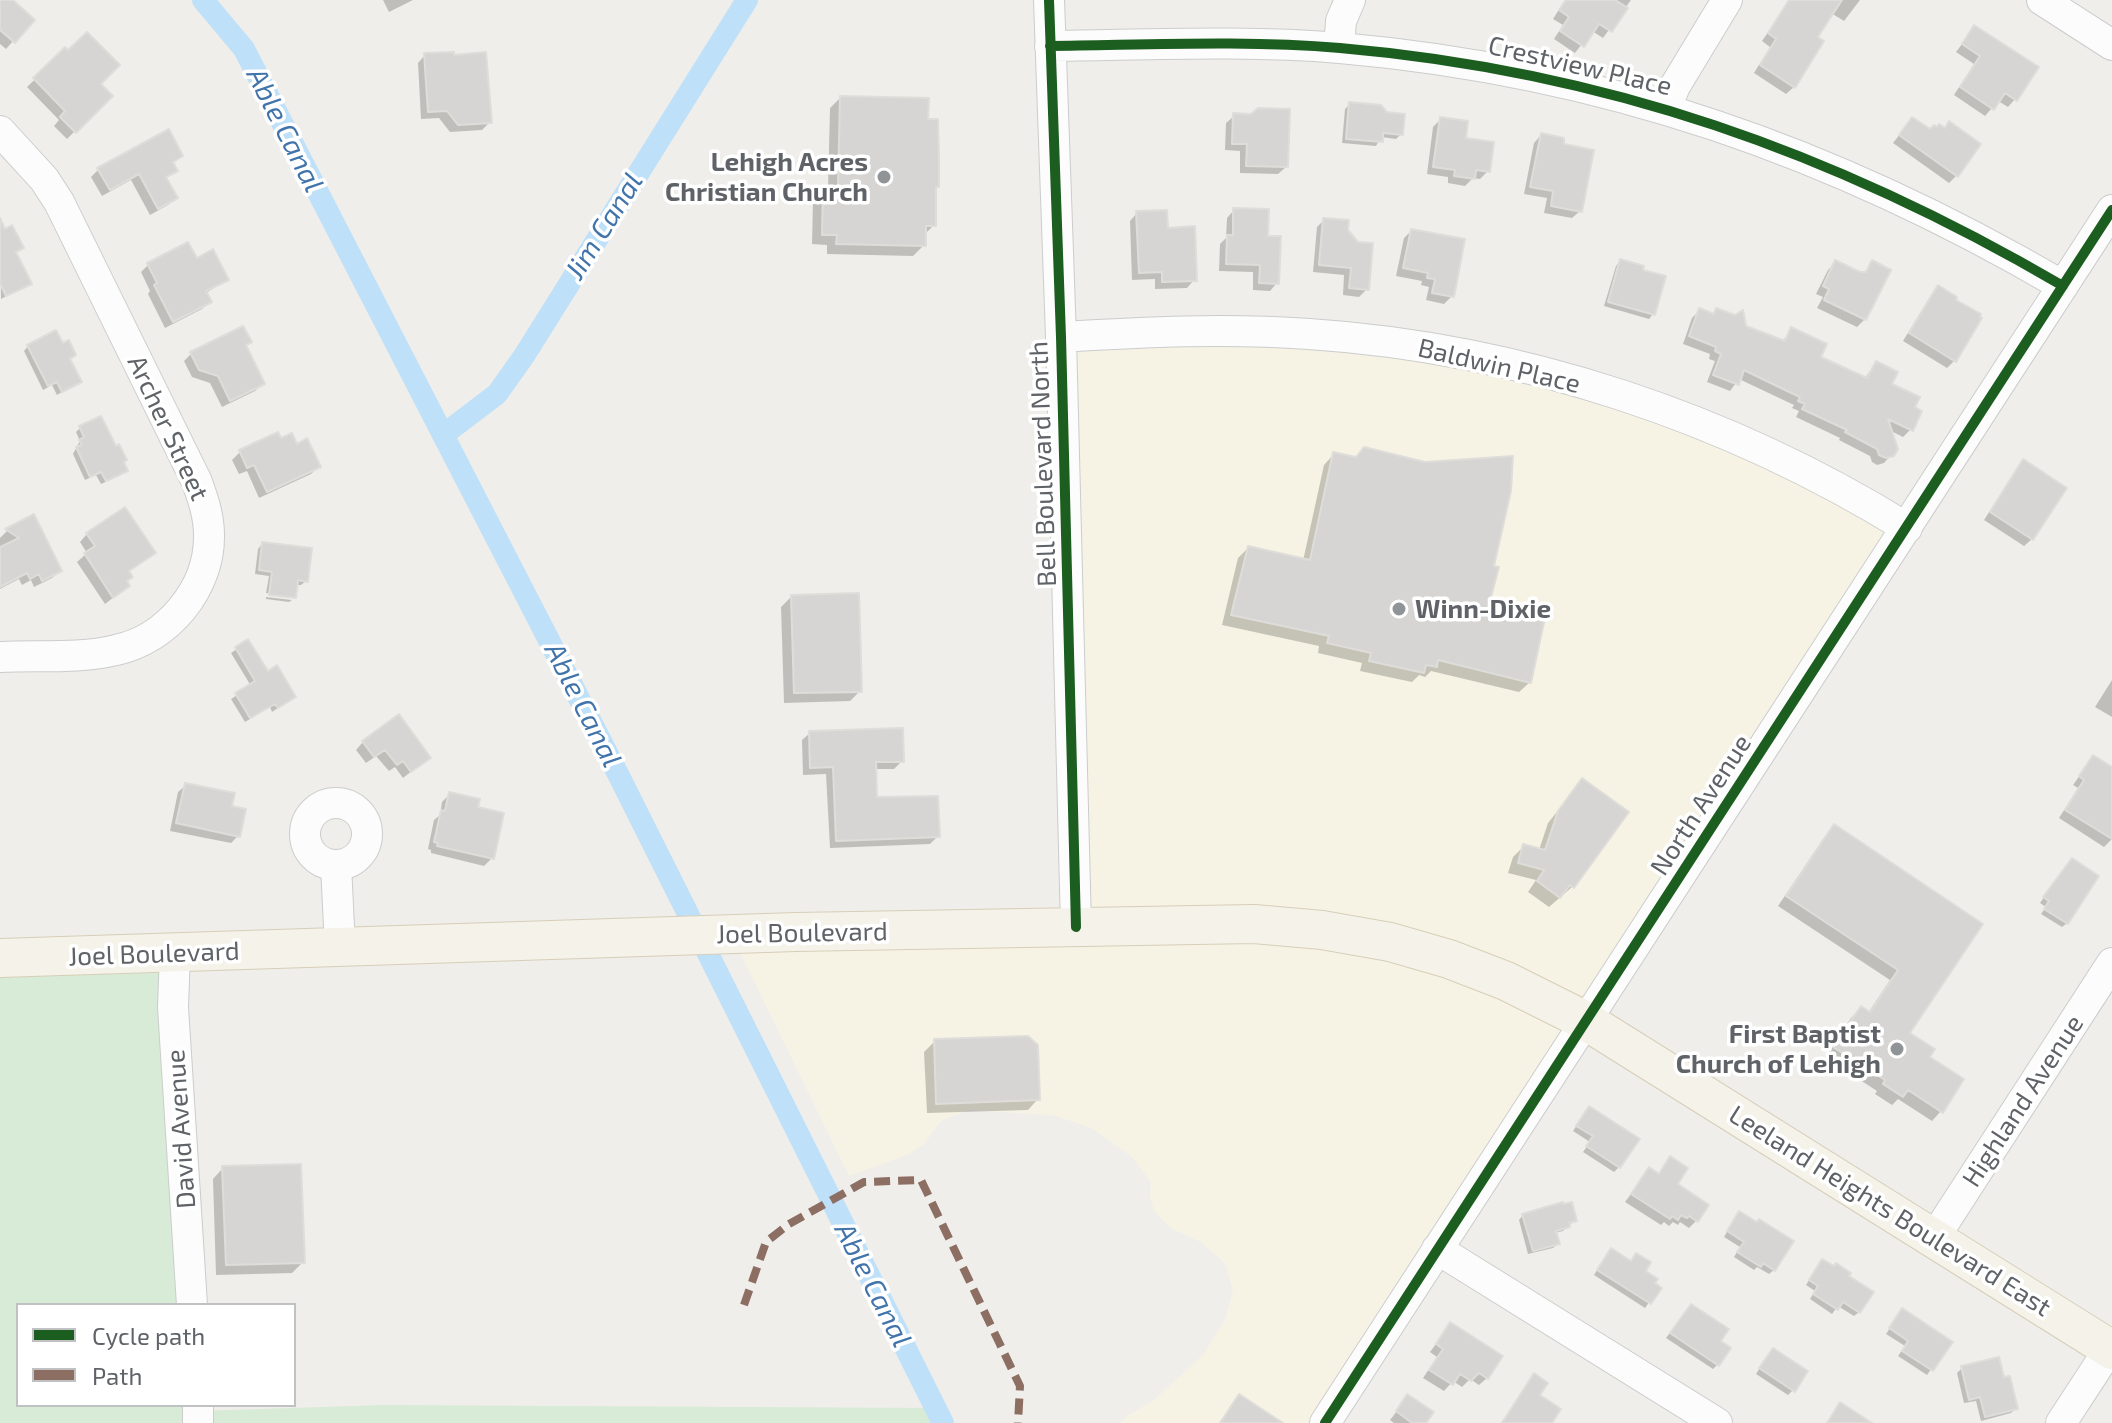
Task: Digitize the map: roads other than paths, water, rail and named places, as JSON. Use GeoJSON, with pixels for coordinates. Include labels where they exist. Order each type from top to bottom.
{"type":"FeatureCollection","features":[{"type":"Feature","properties":{"kind":"main road","name":"Joel Boulevard"},"geometry":{"type":"LineString","coordinates":[[0,958],[742,934],[1254,924],[1322,930],[1390,942],[1449,959],[1506,981],[1586,1021]]}},
{"type":"Feature","properties":{"kind":"main road","name":"Leeland Heights Boulevard East"},"geometry":{"type":"LineString","coordinates":[[1586,1021],[2111,1349]]}},
{"type":"Feature","properties":{"kind":"street","name":"Bell Boulevard North"},"geometry":{"type":"LineString","coordinates":[[1049,0],[1076,927]]}},
{"type":"Feature","properties":{"kind":"street"},"geometry":{"type":"LineString","coordinates":[[1339,48],[1341,21],[1350,0]]}},
{"type":"Feature","properties":{"kind":"street"},"geometry":{"type":"LineString","coordinates":[[1666,108],[1675,86],[1727,0]]}},
{"type":"Feature","properties":{"kind":"street"},"geometry":{"type":"LineString","coordinates":[[2042,0],[2112,45]]}},
{"type":"Feature","properties":{"kind":"street","name":"Crestview Place"},"geometry":{"type":"LineString","coordinates":[[1050,46],[1255,44],[1339,48],[1462,62],[1525,74],[1666,108],[1814,160],[1989,243],[2063,286]]}},
{"type":"Feature","properties":{"kind":"street","name":"Archer Street"},"geometry":{"type":"LineString","coordinates":[[0,657],[90,654],[118,650],[143,641],[166,626],[196,588],[205,566],[209,536],[207,508],[197,482],[59,202],[44,179],[3,140]]}},
{"type":"Feature","properties":{"kind":"street","name":"North Avenue"},"geometry":{"type":"LineString","coordinates":[[1325,1423],[2112,210]]}},
{"type":"Feature","properties":{"kind":"street","name":"Baldwin Place"},"geometry":{"type":"LineString","coordinates":[[1061,337],[1147,332],[1263,332],[1384,341],[1466,354],[1566,379],[1699,423],[1790,463],[1867,503],[1907,528]]}},
{"type":"Feature","properties":{"kind":"street"},"geometry":{"type":"LineString","coordinates":[[336,865],[340,948]]}},
{"type":"Feature","properties":{"kind":"street","name":"David Avenue"},"geometry":{"type":"LineString","coordinates":[[175,953],[173,1007],[192,1303]]}},
{"type":"Feature","properties":{"kind":"street","name":"Highland Avenue"},"geometry":{"type":"LineString","coordinates":[[1934,1238],[2112,963]]}},
{"type":"Feature","properties":{"kind":"street"},"geometry":{"type":"LineString","coordinates":[[1437,1249],[1717,1423]]}},
{"type":"Feature","properties":{"kind":"street"},"geometry":{"type":"LineString","coordinates":[[2061,1423],[2111,1349]]}},
{"type":"Feature","properties":{"kind":"waterway","name":"Able Canal"},"geometry":{"type":"LineString","coordinates":[[203,0],[244,49],[619,776],[943,1423]]}},
{"type":"Feature","properties":{"kind":"waterway","name":"Jim Canal"},"geometry":{"type":"LineString","coordinates":[[443,435],[497,394],[524,356],[747,0]]}},
{"type":"Feature","properties":{"kind":"place","name":"Lehigh Acres Christian Church"},"geometry":{"type":"Point","coordinates":[884,177]}},
{"type":"Feature","properties":{"kind":"place","name":"Winn-Dixie"},"geometry":{"type":"Point","coordinates":[1399,609]}},
{"type":"Feature","properties":{"kind":"place","name":"First Baptist Church of Lehigh"},"geometry":{"type":"Point","coordinates":[1897,1049]}}]}
